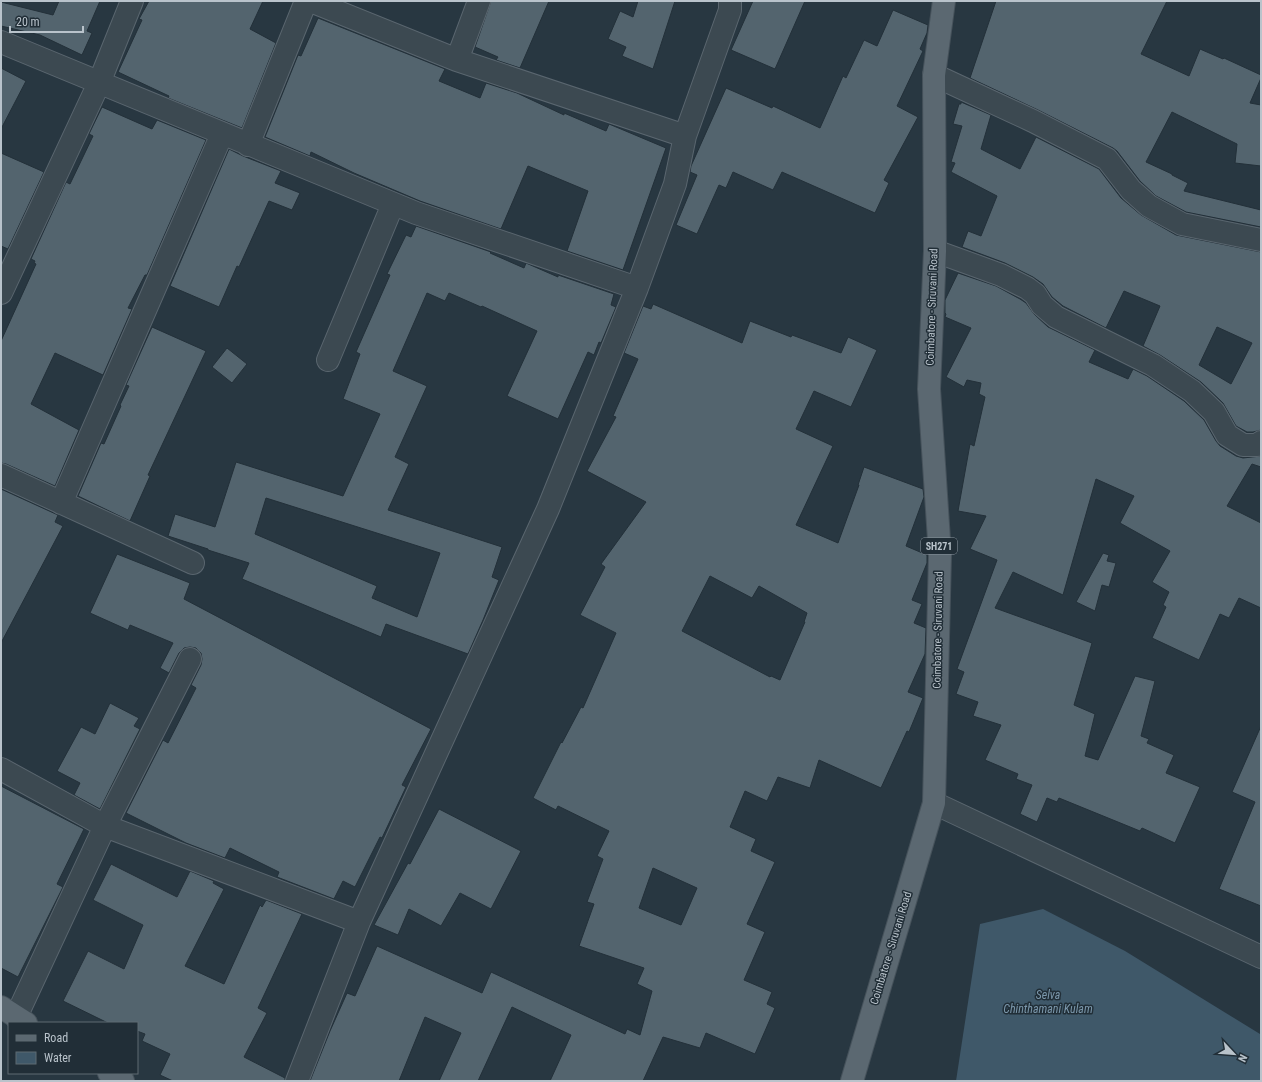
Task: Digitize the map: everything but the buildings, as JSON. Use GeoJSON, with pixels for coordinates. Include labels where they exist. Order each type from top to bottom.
{"type":"FeatureCollection","features":[{"type":"Feature","properties":{"kind":"main road","name":"Coimbatore - Siruvani Road"},"geometry":{"type":"LineString","coordinates":[[852,1081],[934,802],[940,555],[929,389],[935,251],[934,74],[944,1]]}},
{"type":"Feature","properties":{"kind":"street"},"geometry":{"type":"LineString","coordinates":[[1,293],[6,267],[99,83],[132,1]]}},
{"type":"Feature","properties":{"kind":"street"},"geometry":{"type":"LineString","coordinates":[[248,144],[306,1]]}},
{"type":"Feature","properties":{"kind":"street"},"geometry":{"type":"LineString","coordinates":[[311,1],[457,60],[685,136]]}},
{"type":"Feature","properties":{"kind":"street"},"geometry":{"type":"LineString","coordinates":[[457,60],[479,1]]}},
{"type":"Feature","properties":{"kind":"street"},"geometry":{"type":"LineString","coordinates":[[298,1081],[360,922],[548,510],[637,288],[675,184],[685,136],[730,10],[730,1]]}},
{"type":"Feature","properties":{"kind":"street"},"geometry":{"type":"LineString","coordinates":[[1,42],[416,213],[637,288]]}},
{"type":"Feature","properties":{"kind":"street"},"geometry":{"type":"LineString","coordinates":[[934,74],[1033,121],[1107,159],[1131,190],[1149,206],[1182,224],[1261,240]]}},
{"type":"Feature","properties":{"kind":"street"},"geometry":{"type":"LineString","coordinates":[[61,503],[222,134]]}},
{"type":"Feature","properties":{"kind":"street"},"geometry":{"type":"LineString","coordinates":[[328,360],[393,204]]}},
{"type":"Feature","properties":{"kind":"street"},"geometry":{"type":"LineString","coordinates":[[935,251],[1001,275],[1027,288],[1035,294],[1042,305],[1056,317],[1153,365],[1192,391],[1214,412],[1227,435],[1243,445],[1257,445],[1261,442]]}},
{"type":"Feature","properties":{"kind":"street"},"geometry":{"type":"LineString","coordinates":[[1,475],[193,563]]}},
{"type":"Feature","properties":{"kind":"street"},"geometry":{"type":"LineString","coordinates":[[14,1016],[105,826],[190,659]]}},
{"type":"Feature","properties":{"kind":"street"},"geometry":{"type":"LineString","coordinates":[[1,769],[105,826],[360,922]]}},
{"type":"Feature","properties":{"kind":"street"},"geometry":{"type":"LineString","coordinates":[[934,802],[1261,957]]}},
{"type":"Feature","properties":{"kind":"water","name":"Selva Chinthamani Kulam"},"geometry":{"type":"Polygon","coordinates":[[[1043,909],[1125,951],[1260,1034],[1261,1081],[956,1081],[980,924],[1043,909]]]}}]}
